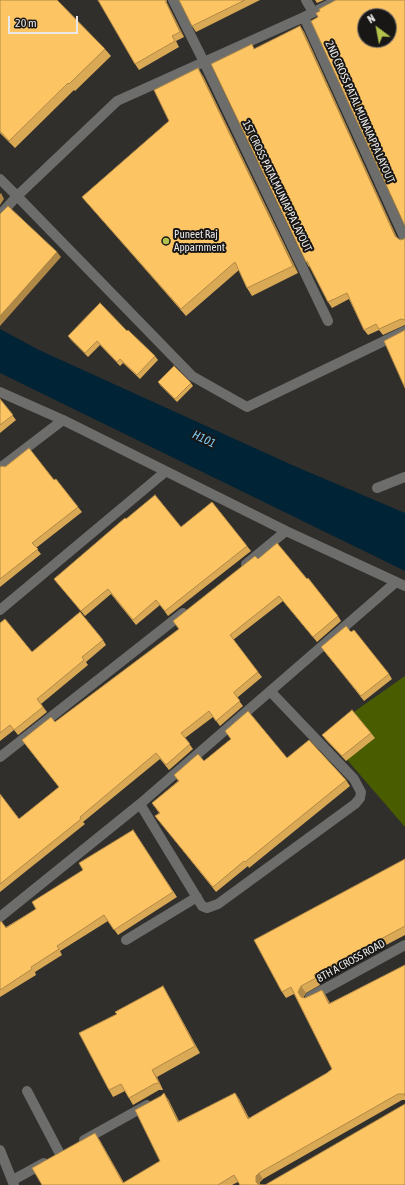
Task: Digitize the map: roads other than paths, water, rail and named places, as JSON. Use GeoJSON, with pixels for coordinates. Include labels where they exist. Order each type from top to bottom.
{"type":"FeatureCollection","features":[{"type":"Feature","properties":{"kind":"street","name":"1ST CROSS PATALMUNIAPPA LAYOUT"},"geometry":{"type":"LineString","coordinates":[[173,0],[328,321]]}},
{"type":"Feature","properties":{"kind":"street","name":"2ND CROSS PATAL MUNAIAPPA LAYOUT"},"geometry":{"type":"LineString","coordinates":[[306,0],[308,15],[405,239]]}},
{"type":"Feature","properties":{"kind":"street"},"geometry":{"type":"LineString","coordinates":[[0,215],[17,196],[117,101],[338,0]]}},
{"type":"Feature","properties":{"kind":"street"},"geometry":{"type":"LineString","coordinates":[[0,179],[192,376],[247,407],[405,331]]}},
{"type":"Feature","properties":{"kind":"street"},"geometry":{"type":"LineString","coordinates":[[0,392],[63,420],[286,531],[400,584],[270,691],[140,804],[0,917]]}},
{"type":"Feature","properties":{"kind":"street"},"geometry":{"type":"LineString","coordinates":[[0,468],[63,420]]}},
{"type":"Feature","properties":{"kind":"street"},"geometry":{"type":"LineString","coordinates":[[0,610],[165,472]]}},
{"type":"Feature","properties":{"kind":"street"},"geometry":{"type":"LineString","coordinates":[[377,488],[405,477]]}},
{"type":"Feature","properties":{"kind":"street"},"geometry":{"type":"LineString","coordinates":[[237,571],[286,531]]}},
{"type":"Feature","properties":{"kind":"street"},"geometry":{"type":"LineString","coordinates":[[0,758],[193,605]]}},
{"type":"Feature","properties":{"kind":"street"},"geometry":{"type":"LineString","coordinates":[[140,804],[202,906],[207,908],[218,904],[355,804],[360,798],[361,792],[354,778],[270,691]]}},
{"type":"Feature","properties":{"kind":"street"},"geometry":{"type":"LineString","coordinates":[[126,940],[197,897]]}},
{"type":"Feature","properties":{"kind":"street","name":"8TH A CROSS ROAD"},"geometry":{"type":"LineString","coordinates":[[309,998],[405,945]]}},
{"type":"Feature","properties":{"kind":"street"},"geometry":{"type":"LineString","coordinates":[[27,1091],[66,1150]]}},
{"type":"Feature","properties":{"kind":"street"},"geometry":{"type":"LineString","coordinates":[[0,1150],[13,1183],[66,1150],[155,1100]]}},
{"type":"Feature","properties":{"kind":"water","name":"H101"},"geometry":{"type":"Polygon","coordinates":[[[0,329],[39,350],[292,465],[405,513],[405,571],[0,373],[0,329]]]}},
{"type":"Feature","properties":{"kind":"place","name":"Puneet Raj Apparnment"},"geometry":{"type":"Point","coordinates":[166,241]}}]}
